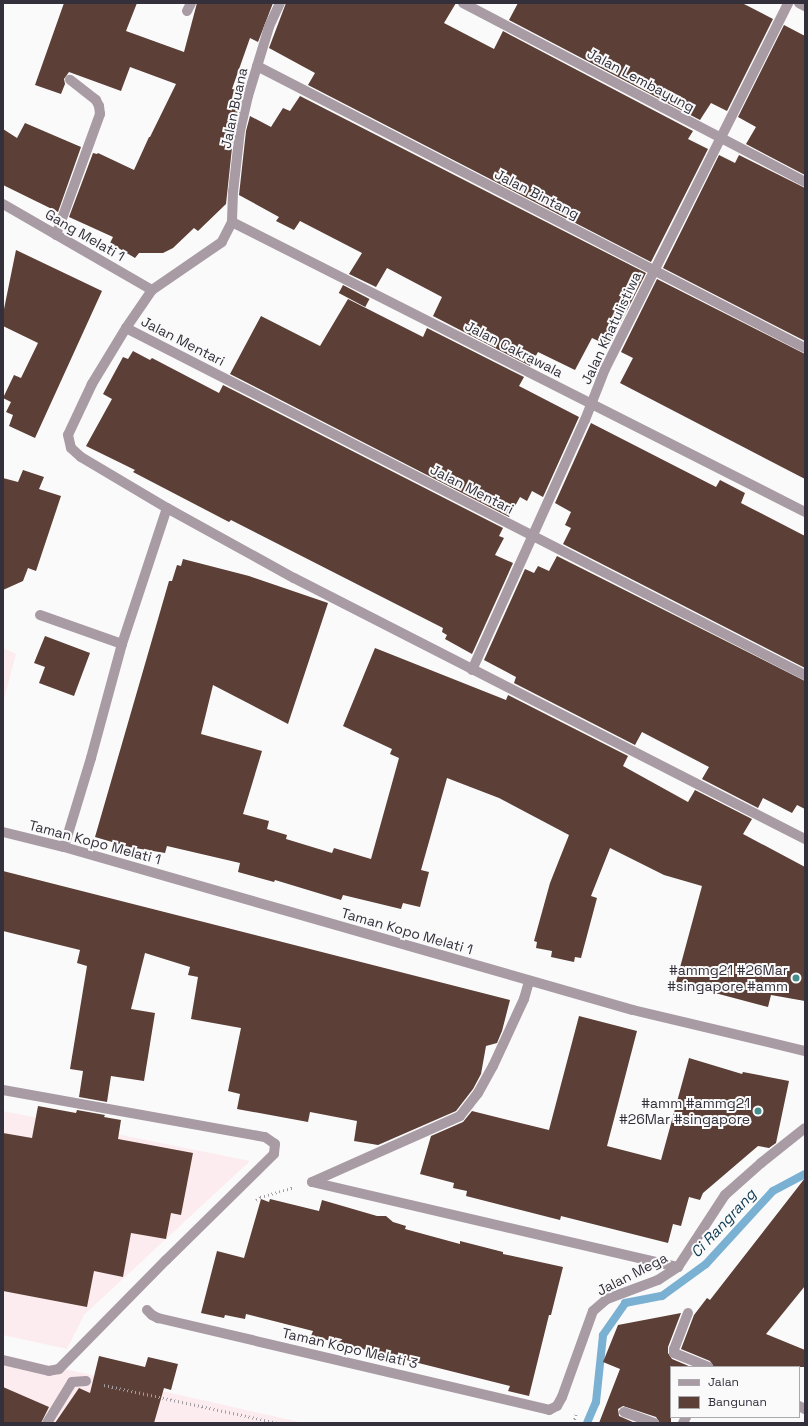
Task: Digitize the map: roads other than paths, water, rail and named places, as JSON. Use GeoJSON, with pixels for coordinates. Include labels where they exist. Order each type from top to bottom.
{"type":"FeatureCollection","features":[{"type":"Feature","properties":{"kind":"street","name":"Jalan Buana"},"geometry":{"type":"LineString","coordinates":[[232,222],[233,192],[240,130],[256,66],[269,27],[280,3]]}},
{"type":"Feature","properties":{"kind":"street","name":"Jalan Lembayung"},"geometry":{"type":"LineString","coordinates":[[463,3],[805,182]]}},
{"type":"Feature","properties":{"kind":"street","name":"Jalan Khatulistiwa"},"geometry":{"type":"LineString","coordinates":[[472,670],[592,404],[605,369],[788,3]]}},
{"type":"Feature","properties":{"kind":"street"},"geometry":{"type":"LineString","coordinates":[[799,3],[805,6]]}},
{"type":"Feature","properties":{"kind":"street","name":"Jalan Bintang"},"geometry":{"type":"LineString","coordinates":[[256,66],[805,348]]}},
{"type":"Feature","properties":{"kind":"street"},"geometry":{"type":"LineString","coordinates":[[56,234],[100,114],[99,106],[96,100],[70,80]]}},
{"type":"Feature","properties":{"kind":"street","name":"Gang Melati 1"},"geometry":{"type":"LineString","coordinates":[[3,204],[152,290]]}},
{"type":"Feature","properties":{"kind":"street"},"geometry":{"type":"LineString","coordinates":[[232,222],[222,242],[152,290],[126,328],[92,384],[68,435],[72,448],[81,457],[167,508],[294,578],[472,670],[804,835]]}},
{"type":"Feature","properties":{"kind":"street","name":"Jalan Cakrawala"},"geometry":{"type":"LineString","coordinates":[[232,222],[805,512]]}},
{"type":"Feature","properties":{"kind":"street","name":"Jalan Mentari"},"geometry":{"type":"LineString","coordinates":[[126,328],[805,675]]}},
{"type":"Feature","properties":{"kind":"street"},"geometry":{"type":"LineString","coordinates":[[64,847],[91,758],[122,644],[167,508]]}},
{"type":"Feature","properties":{"kind":"street"},"geometry":{"type":"LineString","coordinates":[[40,615],[122,644]]}},
{"type":"Feature","properties":{"kind":"street","name":"Taman Kopo Melati 1"},"geometry":{"type":"LineString","coordinates":[[3,832],[64,847],[633,1010],[805,1052]]}},
{"type":"Feature","properties":{"kind":"street"},"geometry":{"type":"LineString","coordinates":[[529,980],[524,999],[493,1066],[478,1093],[460,1116],[312,1182],[678,1267]]}},
{"type":"Feature","properties":{"kind":"street"},"geometry":{"type":"LineString","coordinates":[[3,1090],[265,1137],[275,1144],[274,1154],[166,1260],[59,1369],[50,1371],[3,1360]]}},
{"type":"Feature","properties":{"kind":"street","name":"Jalan Mega"},"geometry":{"type":"LineString","coordinates":[[549,1410],[557,1406],[562,1397],[593,1311],[607,1299],[658,1280],[678,1267],[725,1195],[761,1163],[805,1128]]}},
{"type":"Feature","properties":{"kind":"street","name":"Taman Kopo Melati 3"},"geometry":{"type":"LineString","coordinates":[[147,1310],[158,1318],[549,1410]]}},
{"type":"Feature","properties":{"kind":"street"},"geometry":{"type":"LineString","coordinates":[[688,1313],[674,1353],[704,1366]]}},
{"type":"Feature","properties":{"kind":"street"},"geometry":{"type":"LineString","coordinates":[[47,1423],[72,1382],[86,1381]]}},
{"type":"Feature","properties":{"kind":"street"},"geometry":{"type":"LineString","coordinates":[[624,1412],[654,1423]]}},
{"type":"Feature","properties":{"kind":"waterway","name":"Ci Rangrang"},"geometry":{"type":"LineString","coordinates":[[587,1423],[596,1402],[603,1335],[625,1303],[662,1296],[706,1264],[773,1191],[805,1174]]}},
{"type":"Feature","properties":{"kind":"place","name":"#ammg21 #26Mar #singapore #amm"},"geometry":{"type":"Point","coordinates":[796,978]}},
{"type":"Feature","properties":{"kind":"place","name":"#amm #ammg21 #26Mar #singapore"},"geometry":{"type":"Point","coordinates":[758,1111]}}]}
